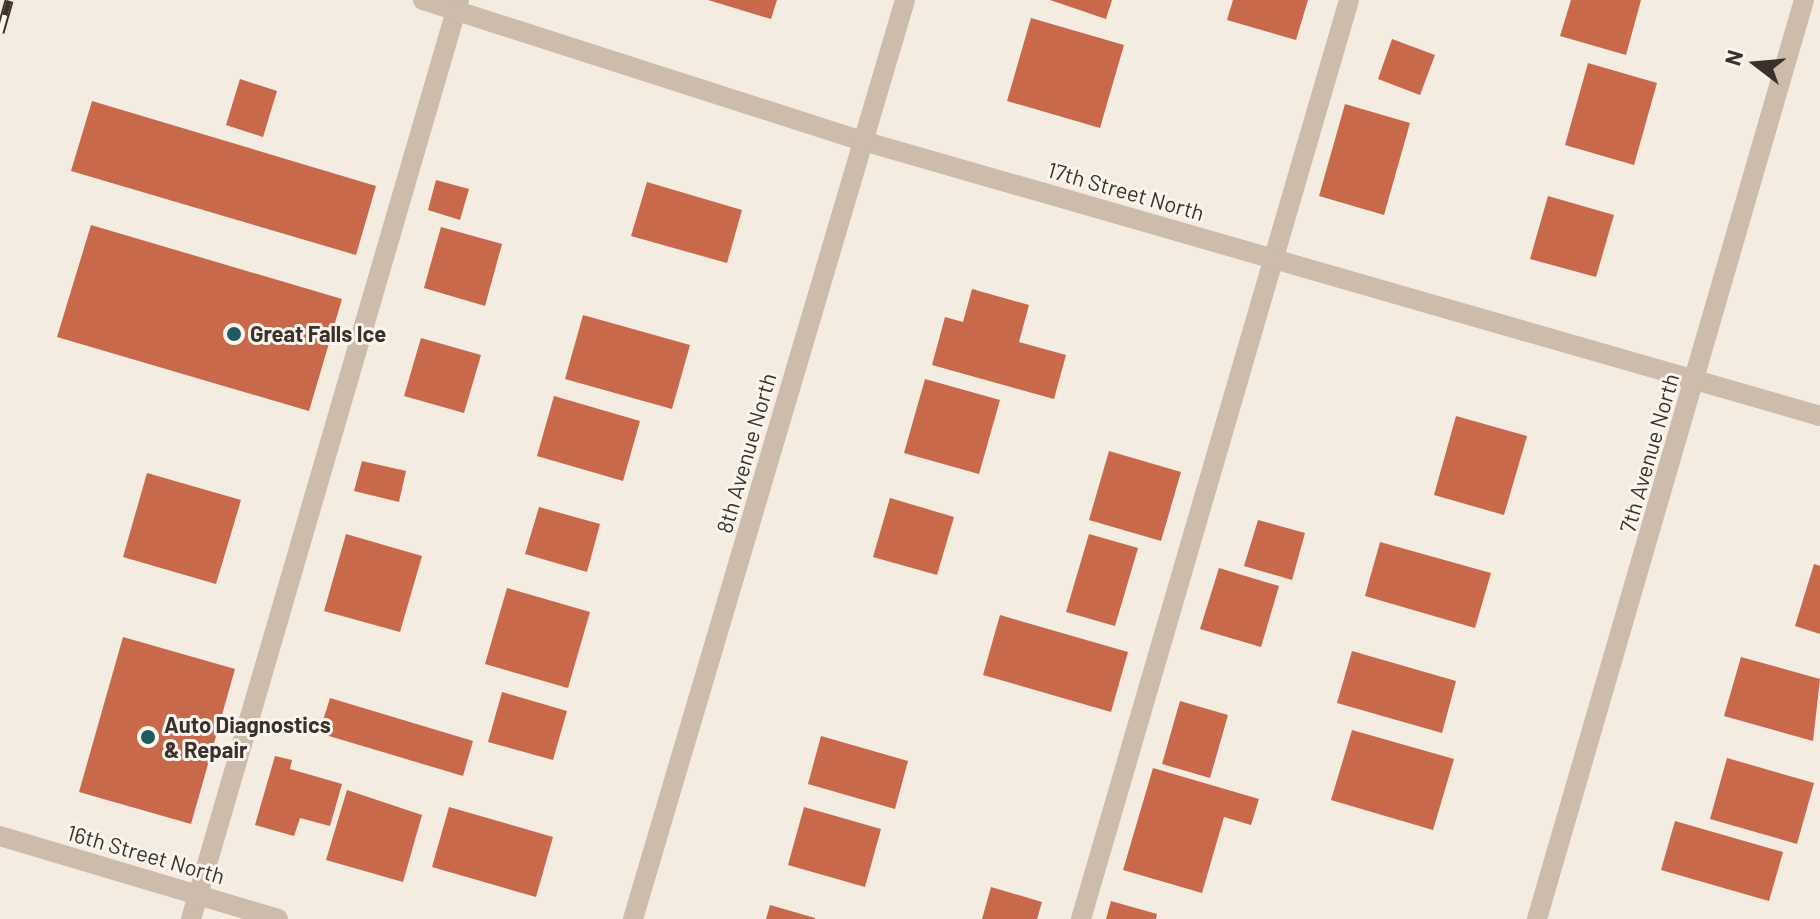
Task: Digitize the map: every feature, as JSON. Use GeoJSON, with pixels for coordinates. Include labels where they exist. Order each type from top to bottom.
{"type":"FeatureCollection","features":[{"type":"Feature","properties":{"kind":"street","name":"17th Street North"},"geometry":{"type":"LineString","coordinates":[[423,0],[457,5],[863,141],[1820,416]]}},
{"type":"Feature","properties":{"kind":"street","name":"8th Avenue North"},"geometry":{"type":"LineString","coordinates":[[633,919],[905,0]]}},
{"type":"Feature","properties":{"kind":"street"},"geometry":{"type":"LineString","coordinates":[[1081,919],[1349,0]]}},
{"type":"Feature","properties":{"kind":"street","name":"7th Avenue North"},"geometry":{"type":"LineString","coordinates":[[1537,919],[1804,0]]}},
{"type":"Feature","properties":{"kind":"street"},"geometry":{"type":"LineString","coordinates":[[191,919],[457,5]]}},
{"type":"Feature","properties":{"kind":"street","name":"16th Street North"},"geometry":{"type":"LineString","coordinates":[[0,836],[278,919]]}},
{"type":"Feature","properties":{"kind":"building"},"geometry":{"type":"Polygon","coordinates":[[[708,0],[777,0],[771,19],[708,0]]]}},
{"type":"Feature","properties":{"kind":"building"},"geometry":{"type":"Polygon","coordinates":[[[1050,0],[1112,0],[1106,19],[1050,0]]]}},
{"type":"Feature","properties":{"kind":"building"},"geometry":{"type":"Polygon","coordinates":[[[1233,0],[1308,0],[1296,40],[1227,20],[1233,0]]]}},
{"type":"Feature","properties":{"kind":"building"},"geometry":{"type":"Polygon","coordinates":[[[1571,0],[1641,0],[1626,55],[1560,36],[1571,0]]]}},
{"type":"Feature","properties":{"kind":"building"},"geometry":{"type":"Polygon","coordinates":[[[1031,18],[1124,45],[1100,128],[1007,101],[1031,18]]]}},
{"type":"Feature","properties":{"kind":"building"},"geometry":{"type":"Polygon","coordinates":[[[1392,39],[1435,55],[1420,95],[1378,79],[1392,39]]]}},
{"type":"Feature","properties":{"kind":"building"},"geometry":{"type":"Polygon","coordinates":[[[1588,63],[1657,83],[1634,165],[1565,145],[1588,63]]]}},
{"type":"Feature","properties":{"kind":"building"},"geometry":{"type":"Polygon","coordinates":[[[240,79],[277,91],[263,137],[226,125],[240,79]]]}},
{"type":"Feature","properties":{"kind":"building"},"geometry":{"type":"Polygon","coordinates":[[[92,101],[376,186],[356,255],[71,171],[92,101]]]}},
{"type":"Feature","properties":{"kind":"building"},"geometry":{"type":"Polygon","coordinates":[[[1345,104],[1410,123],[1384,215],[1319,196],[1345,104]]]}},
{"type":"Feature","properties":{"kind":"building"},"geometry":{"type":"Polygon","coordinates":[[[436,180],[469,189],[460,220],[428,210],[436,180]]]}},
{"type":"Feature","properties":{"kind":"building"},"geometry":{"type":"Polygon","coordinates":[[[647,182],[742,210],[727,263],[631,236],[647,182]]]}},
{"type":"Feature","properties":{"kind":"building"},"geometry":{"type":"Polygon","coordinates":[[[1548,196],[1614,215],[1596,277],[1530,259],[1548,196]]]}},
{"type":"Feature","properties":{"kind":"building"},"geometry":{"type":"Polygon","coordinates":[[[91,225],[342,299],[309,411],[57,337],[91,225]]]}},
{"type":"Feature","properties":{"kind":"building"},"geometry":{"type":"Polygon","coordinates":[[[441,227],[502,244],[485,306],[424,288],[441,227]]]}},
{"type":"Feature","properties":{"kind":"building"},"geometry":{"type":"Polygon","coordinates":[[[972,289],[1029,305],[1019,342],[1066,355],[1054,399],[932,365],[945,317],[963,322],[972,289]]]}},
{"type":"Feature","properties":{"kind":"building"},"geometry":{"type":"Polygon","coordinates":[[[583,315],[690,345],[672,409],[565,379],[583,315]]]}},
{"type":"Feature","properties":{"kind":"building"},"geometry":{"type":"Polygon","coordinates":[[[421,338],[481,355],[464,413],[404,396],[421,338]]]}},
{"type":"Feature","properties":{"kind":"building"},"geometry":{"type":"Polygon","coordinates":[[[925,379],[1000,400],[979,474],[904,453],[925,379]]]}},
{"type":"Feature","properties":{"kind":"building"},"geometry":{"type":"Polygon","coordinates":[[[554,396],[640,421],[623,481],[537,456],[554,396]]]}},
{"type":"Feature","properties":{"kind":"building"},"geometry":{"type":"Polygon","coordinates":[[[1456,416],[1527,436],[1504,515],[1434,495],[1456,416]]]}},
{"type":"Feature","properties":{"kind":"building"},"geometry":{"type":"Polygon","coordinates":[[[1109,451],[1181,472],[1161,541],[1089,520],[1109,451]]]}},
{"type":"Feature","properties":{"kind":"building"},"geometry":{"type":"Polygon","coordinates":[[[362,461],[406,471],[399,502],[354,491],[362,461]]]}},
{"type":"Feature","properties":{"kind":"building"},"geometry":{"type":"Polygon","coordinates":[[[147,473],[241,500],[216,584],[123,557],[147,473]]]}},
{"type":"Feature","properties":{"kind":"building"},"geometry":{"type":"Polygon","coordinates":[[[890,498],[954,517],[937,575],[873,557],[890,498]]]}},
{"type":"Feature","properties":{"kind":"building"},"geometry":{"type":"Polygon","coordinates":[[[539,507],[600,524],[587,572],[525,554],[539,507]]]}},
{"type":"Feature","properties":{"kind":"building"},"geometry":{"type":"Polygon","coordinates":[[[1258,520],[1305,533],[1292,580],[1244,566],[1258,520]]]}},
{"type":"Feature","properties":{"kind":"building"},"geometry":{"type":"Polygon","coordinates":[[[346,534],[422,556],[400,632],[324,611],[346,534]]]}},
{"type":"Feature","properties":{"kind":"building"},"geometry":{"type":"Polygon","coordinates":[[[1089,534],[1138,548],[1115,626],[1066,612],[1089,534]]]}},
{"type":"Feature","properties":{"kind":"building"},"geometry":{"type":"Polygon","coordinates":[[[1380,542],[1491,573],[1475,628],[1365,596],[1380,542]]]}},
{"type":"Feature","properties":{"kind":"building"},"geometry":{"type":"Polygon","coordinates":[[[1814,564],[1820,566],[1820,634],[1795,626],[1814,564]]]}},
{"type":"Feature","properties":{"kind":"building"},"geometry":{"type":"Polygon","coordinates":[[[1219,568],[1279,586],[1261,647],[1200,629],[1219,568]]]}},
{"type":"Feature","properties":{"kind":"building"},"geometry":{"type":"Polygon","coordinates":[[[507,588],[590,612],[568,688],[485,664],[507,588]]]}},
{"type":"Feature","properties":{"kind":"building"},"geometry":{"type":"Polygon","coordinates":[[[1000,615],[1128,652],[1111,712],[983,675],[1000,615]]]}},
{"type":"Feature","properties":{"kind":"building"},"geometry":{"type":"Polygon","coordinates":[[[123,637],[235,669],[191,824],[79,792],[123,637]]]}},
{"type":"Feature","properties":{"kind":"building"},"geometry":{"type":"Polygon","coordinates":[[[1352,651],[1456,681],[1442,733],[1337,703],[1352,651]]]}},
{"type":"Feature","properties":{"kind":"building"},"geometry":{"type":"Polygon","coordinates":[[[1741,657],[1820,679],[1813,741],[1724,716],[1741,657]]]}},
{"type":"Feature","properties":{"kind":"building"},"geometry":{"type":"Polygon","coordinates":[[[502,692],[567,711],[553,760],[488,742],[502,692]]]}},
{"type":"Feature","properties":{"kind":"building"},"geometry":{"type":"Polygon","coordinates":[[[330,698],[473,741],[463,776],[319,733],[330,698]]]}},
{"type":"Feature","properties":{"kind":"building"},"geometry":{"type":"Polygon","coordinates":[[[1180,701],[1228,715],[1210,778],[1162,764],[1180,701]]]}},
{"type":"Feature","properties":{"kind":"building"},"geometry":{"type":"Polygon","coordinates":[[[1352,730],[1454,759],[1433,830],[1331,800],[1352,730]]]}},
{"type":"Feature","properties":{"kind":"building"},"geometry":{"type":"Polygon","coordinates":[[[821,736],[908,761],[895,809],[808,784],[821,736]]]}},
{"type":"Feature","properties":{"kind":"building"},"geometry":{"type":"Polygon","coordinates":[[[275,756],[292,760],[290,769],[342,784],[330,826],[300,818],[294,836],[255,825],[275,756]]]}},
{"type":"Feature","properties":{"kind":"building"},"geometry":{"type":"Polygon","coordinates":[[[1727,758],[1814,783],[1797,844],[1710,819],[1727,758]]]}},
{"type":"Feature","properties":{"kind":"building"},"geometry":{"type":"Polygon","coordinates":[[[1153,768],[1259,799],[1251,825],[1224,817],[1202,893],[1123,870],[1153,768]]]}},
{"type":"Feature","properties":{"kind":"building"},"geometry":{"type":"Polygon","coordinates":[[[347,790],[422,815],[403,882],[326,860],[347,790]]]}},
{"type":"Feature","properties":{"kind":"building"},"geometry":{"type":"Polygon","coordinates":[[[449,807],[553,837],[536,897],[432,867],[449,807]]]}},
{"type":"Feature","properties":{"kind":"building"},"geometry":{"type":"Polygon","coordinates":[[[804,807],[881,829],[865,887],[788,865],[804,807]]]}},
{"type":"Feature","properties":{"kind":"building"},"geometry":{"type":"Polygon","coordinates":[[[1675,821],[1783,852],[1769,901],[1661,870],[1675,821]]]}},
{"type":"Feature","properties":{"kind":"building"},"geometry":{"type":"Polygon","coordinates":[[[991,887],[1042,902],[1037,919],[982,919],[991,887]]]}},
{"type":"Feature","properties":{"kind":"building"},"geometry":{"type":"Polygon","coordinates":[[[1111,901],[1157,914],[1156,919],[1106,919],[1111,901]]]}},
{"type":"Feature","properties":{"kind":"building"},"geometry":{"type":"Polygon","coordinates":[[[770,905],[815,918],[815,919],[766,919],[770,905]]]}},
{"type":"Feature","properties":{"kind":"railway"},"geometry":{"type":"LineString","coordinates":[[0,32],[9,0]]}},
{"type":"Feature","properties":{"kind":"place","name":"Great Falls Ice"},"geometry":{"type":"Point","coordinates":[234,334]}},
{"type":"Feature","properties":{"kind":"place","name":"Auto Diagnostics & Repair"},"geometry":{"type":"Point","coordinates":[148,737]}}]}
